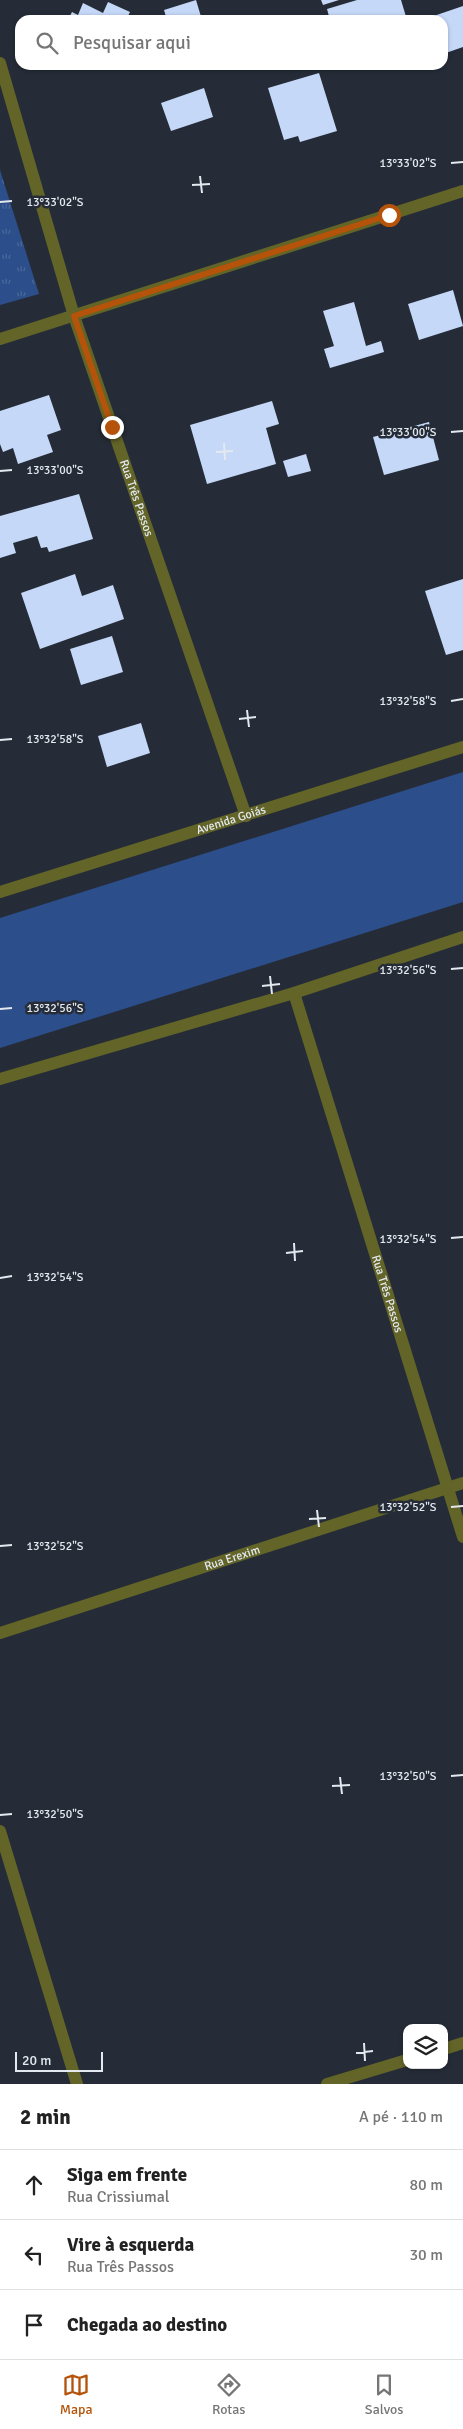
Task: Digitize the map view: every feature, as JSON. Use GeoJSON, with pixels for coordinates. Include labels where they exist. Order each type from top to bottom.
{"type":"FeatureCollection","features":[{"type":"Feature","properties":{"kind":"street","name":"Rua Três Passos"},"geometry":{"type":"LineString","coordinates":[[0,62],[74,316],[246,816]]}},
{"type":"Feature","properties":{"kind":"street"},"geometry":{"type":"LineString","coordinates":[[0,339],[463,191]]}},
{"type":"Feature","properties":{"kind":"street","name":"Avenida Goiás"},"geometry":{"type":"LineString","coordinates":[[0,892],[463,747]]}},
{"type":"Feature","properties":{"kind":"street"},"geometry":{"type":"LineString","coordinates":[[0,1079],[294,993],[463,937]]}},
{"type":"Feature","properties":{"kind":"street","name":"Rua Três Passos"},"geometry":{"type":"LineString","coordinates":[[294,993],[463,1537]]}},
{"type":"Feature","properties":{"kind":"street","name":"Rua Erexim"},"geometry":{"type":"LineString","coordinates":[[0,1633],[463,1483]]}},
{"type":"Feature","properties":{"kind":"street"},"geometry":{"type":"LineString","coordinates":[[0,1831],[77,2084]]}},
{"type":"Feature","properties":{"kind":"street"},"geometry":{"type":"LineString","coordinates":[[448,2048],[463,2043]]}},
{"type":"Feature","properties":{"kind":"street"},"geometry":{"type":"LineString","coordinates":[[327,2084],[403,2061]]}},
{"type":"Feature","properties":{"kind":"green space"},"geometry":{"type":"Polygon","coordinates":[[[0,170],[39,294],[0,305],[0,170]]]}},
{"type":"Feature","properties":{"kind":"green space"},"geometry":{"type":"Polygon","coordinates":[[[463,772],[463,902],[0,1048],[0,918],[463,772]]]}},
{"type":"Feature","properties":{"kind":"building"},"geometry":{"type":"Polygon","coordinates":[[[196,0],[200,15],[166,15],[164,10],[196,0]]]}},
{"type":"Feature","properties":{"kind":"building"},"geometry":{"type":"Polygon","coordinates":[[[321,0],[339,0],[323,5],[321,0]]]}},
{"type":"Feature","properties":{"kind":"building"},"geometry":{"type":"Polygon","coordinates":[[[357,0],[401,0],[406,15],[329,15],[327,9],[357,0]]]}},
{"type":"Feature","properties":{"kind":"building"},"geometry":{"type":"Polygon","coordinates":[[[108,2],[130,12],[128,15],[78,15],[83,3],[103,13],[108,2]]]}},
{"type":"Feature","properties":{"kind":"building"},"geometry":{"type":"Polygon","coordinates":[[[463,6],[463,47],[448,52],[448,15],[437,15],[463,6]]]}},
{"type":"Feature","properties":{"kind":"building"},"geometry":{"type":"Polygon","coordinates":[[[319,73],[337,131],[300,142],[298,136],[284,140],[268,88],[319,73]]]}},
{"type":"Feature","properties":{"kind":"building"},"geometry":{"type":"Polygon","coordinates":[[[204,88],[213,117],[171,131],[161,103],[204,88]]]}},
{"type":"Feature","properties":{"kind":"building"},"geometry":{"type":"Polygon","coordinates":[[[453,290],[463,326],[419,340],[408,304],[453,290]]]}},
{"type":"Feature","properties":{"kind":"building"},"geometry":{"type":"Polygon","coordinates":[[[354,302],[366,346],[381,341],[384,352],[330,368],[324,349],[334,346],[323,311],[354,302]]]}},
{"type":"Feature","properties":{"kind":"building"},"geometry":{"type":"Polygon","coordinates":[[[49,395],[61,430],[47,435],[53,452],[18,464],[13,448],[3,452],[0,444],[0,411],[49,395]]]}},
{"type":"Feature","properties":{"kind":"building"},"geometry":{"type":"Polygon","coordinates":[[[272,401],[279,424],[266,428],[276,464],[207,484],[190,425],[272,401]]]}},
{"type":"Feature","properties":{"kind":"building"},"geometry":{"type":"Polygon","coordinates":[[[429,422],[439,460],[384,475],[373,437],[429,422]]]}},
{"type":"Feature","properties":{"kind":"building"},"geometry":{"type":"Polygon","coordinates":[[[306,454],[311,471],[288,477],[283,461],[306,454]]]}},
{"type":"Feature","properties":{"kind":"building"},"geometry":{"type":"Polygon","coordinates":[[[79,494],[93,539],[49,552],[47,547],[41,548],[37,536],[13,543],[16,553],[0,558],[0,516],[79,494]]]}},
{"type":"Feature","properties":{"kind":"building"},"geometry":{"type":"Polygon","coordinates":[[[75,574],[82,596],[113,585],[124,619],[40,649],[21,593],[75,574]]]}},
{"type":"Feature","properties":{"kind":"building"},"geometry":{"type":"Polygon","coordinates":[[[463,579],[463,650],[446,655],[425,591],[463,579]]]}},
{"type":"Feature","properties":{"kind":"building"},"geometry":{"type":"Polygon","coordinates":[[[112,636],[123,672],[81,685],[70,649],[112,636]]]}},
{"type":"Feature","properties":{"kind":"building"},"geometry":{"type":"Polygon","coordinates":[[[141,723],[150,753],[107,767],[98,736],[141,723]]]}},
{"type":"Feature","properties":{"kind":"route"},"geometry":{"type":"LineString","coordinates":[[112,427],[74,316],[389,215]]}}]}
